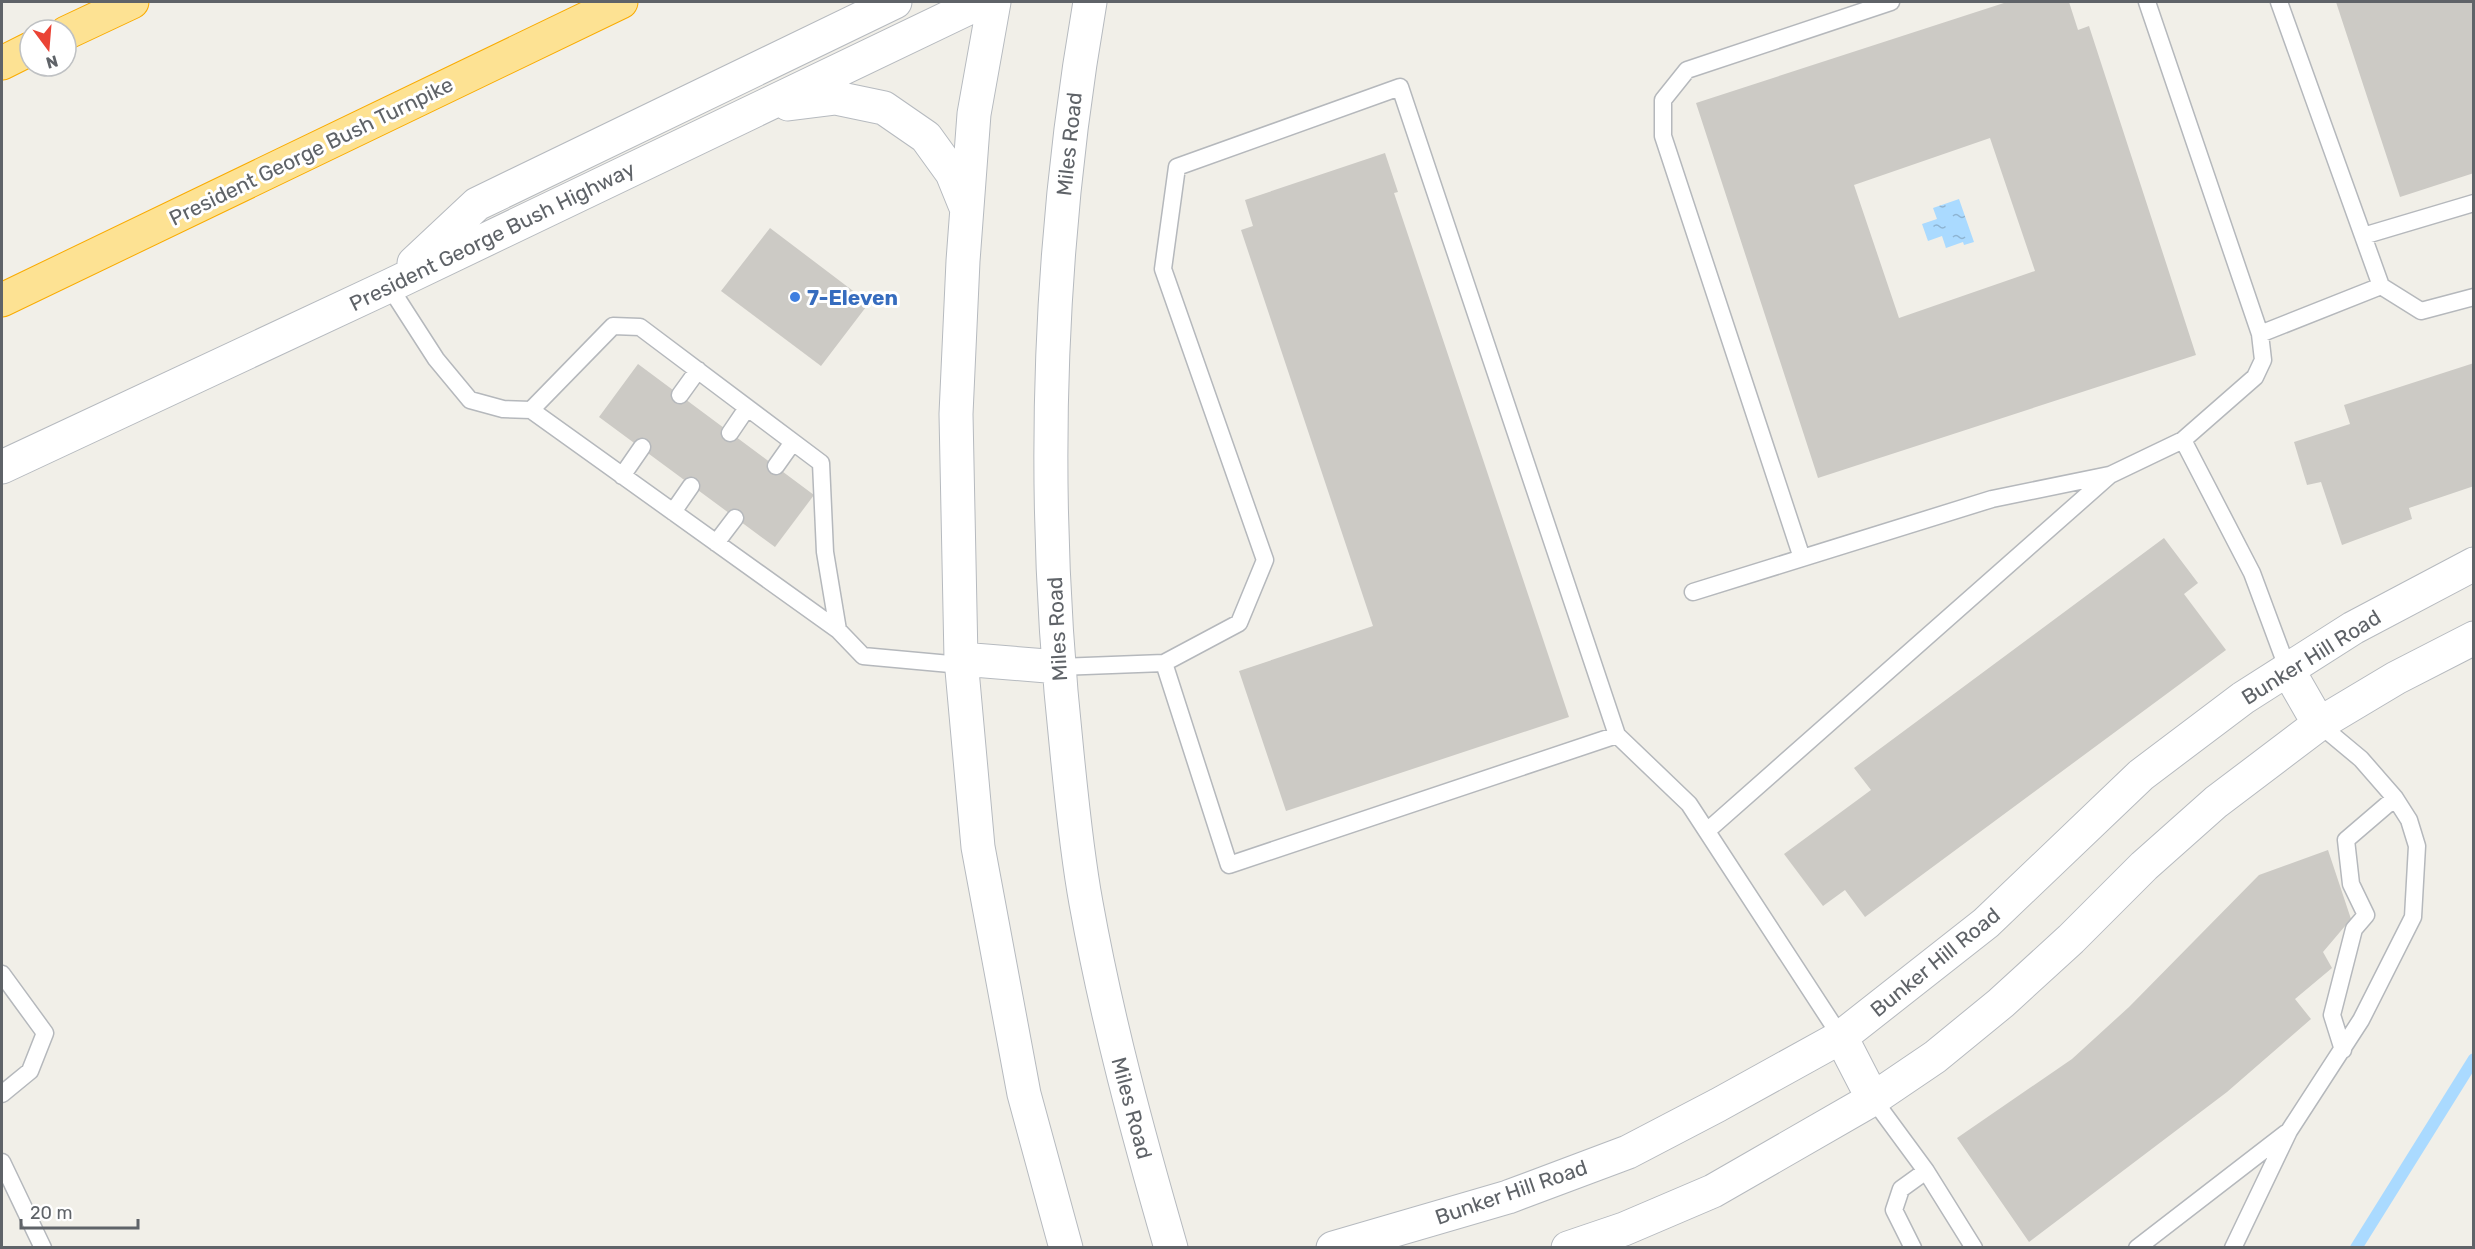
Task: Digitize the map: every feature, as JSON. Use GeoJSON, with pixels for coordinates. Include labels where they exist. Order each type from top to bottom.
{"type":"FeatureCollection","features":[{"type":"Feature","properties":{"kind":"highway"},"geometry":{"type":"LineString","coordinates":[[78,27],[132,2]]}},
{"type":"Feature","properties":{"kind":"highway","name":"President George Bush Turnpike"},"geometry":{"type":"LineString","coordinates":[[2,300],[621,2]]}},
{"type":"Feature","properties":{"kind":"highway"},"geometry":{"type":"LineString","coordinates":[[2,63],[18,56]]}},
{"type":"Feature","properties":{"kind":"main road"},"geometry":{"type":"LineString","coordinates":[[389,286],[477,204],[895,2]]}},
{"type":"Feature","properties":{"kind":"main road","name":"President George Bush Highway"},"geometry":{"type":"LineString","coordinates":[[2,467],[389,286],[981,2]]}},
{"type":"Feature","properties":{"kind":"main road"},"geometry":{"type":"LineString","coordinates":[[994,2],[974,114],[956,414],[961,662],[980,859],[1024,1094],[1066,1248]]}},
{"type":"Feature","properties":{"kind":"main road","name":"Miles Road"},"geometry":{"type":"LineString","coordinates":[[1090,2],[1065,162],[1052,374],[1052,540],[1059,667],[1085,901],[1113,1037],[1135,1125],[1171,1248]]}},
{"type":"Feature","properties":{"kind":"main road"},"geometry":{"type":"LineString","coordinates":[[762,106],[836,98],[884,108],[926,137],[952,173],[967,208]]}},
{"type":"Feature","properties":{"kind":"main road","name":"Bunker Hill Road"},"geometry":{"type":"LineString","coordinates":[[1333,1248],[1508,1197],[1628,1152],[1718,1106],[1841,1037],[1986,923],[2141,775],[2243,698],[2353,628],[2474,564]]}},
{"type":"Feature","properties":{"kind":"main road"},"geometry":{"type":"LineString","coordinates":[[1568,1248],[1624,1229],[1713,1191],[1873,1099],[1935,1057],[2001,1003],[2071,939],[2144,866],[2217,802],[2319,724],[2396,678],[2474,638]]}},
{"type":"Feature","properties":{"kind":"main road"},"geometry":{"type":"LineString","coordinates":[[961,662],[1059,667]]}},
{"type":"Feature","properties":{"kind":"main road"},"geometry":{"type":"LineString","coordinates":[[2288,670],[2319,724]]}},
{"type":"Feature","properties":{"kind":"main road"},"geometry":{"type":"LineString","coordinates":[[1841,1037],[1873,1099]]}},
{"type":"Feature","properties":{"kind":"lane"},"geometry":{"type":"LineString","coordinates":[[1802,558],[1663,136],[1663,100],[1687,70],[1891,2]]}},
{"type":"Feature","properties":{"kind":"lane"},"geometry":{"type":"LineString","coordinates":[[1693,592],[1992,499],[2110,475],[2183,440],[2255,376],[2263,360],[2260,334],[2147,2]]}},
{"type":"Feature","properties":{"kind":"lane"},"geometry":{"type":"LineString","coordinates":[[2279,2],[2381,286],[2421,311],[2474,297]]}},
{"type":"Feature","properties":{"kind":"lane"},"geometry":{"type":"LineString","coordinates":[[1059,667],[1164,663],[1239,623],[1265,560],[1164,269],[1177,167],[1400,87],[1617,735],[1689,804],[1841,1037]]}},
{"type":"Feature","properties":{"kind":"lane"},"geometry":{"type":"LineString","coordinates":[[2363,236],[2474,203]]}},
{"type":"Feature","properties":{"kind":"lane"},"geometry":{"type":"LineString","coordinates":[[389,286],[436,359],[470,400],[502,409],[531,410],[838,630],[864,656],[961,662]]}},
{"type":"Feature","properties":{"kind":"lane"},"geometry":{"type":"LineString","coordinates":[[2260,334],[2381,286]]}},
{"type":"Feature","properties":{"kind":"lane"},"geometry":{"type":"LineString","coordinates":[[531,410],[613,326],[640,327],[821,463],[825,552],[838,630]]}},
{"type":"Feature","properties":{"kind":"lane"},"geometry":{"type":"LineString","coordinates":[[680,395],[698,370]]}},
{"type":"Feature","properties":{"kind":"lane"},"geometry":{"type":"LineString","coordinates":[[730,433],[747,408]]}},
{"type":"Feature","properties":{"kind":"lane"},"geometry":{"type":"LineString","coordinates":[[2183,440],[2252,573],[2288,670]]}},
{"type":"Feature","properties":{"kind":"lane"},"geometry":{"type":"LineString","coordinates":[[776,466],[793,442]]}},
{"type":"Feature","properties":{"kind":"lane"},"geometry":{"type":"LineString","coordinates":[[622,476],[642,447]]}},
{"type":"Feature","properties":{"kind":"lane"},"geometry":{"type":"LineString","coordinates":[[1707,831],[2110,475]]}},
{"type":"Feature","properties":{"kind":"lane"},"geometry":{"type":"LineString","coordinates":[[673,512],[691,486]]}},
{"type":"Feature","properties":{"kind":"lane"},"geometry":{"type":"LineString","coordinates":[[716,543],[735,518]]}},
{"type":"Feature","properties":{"kind":"lane"},"geometry":{"type":"LineString","coordinates":[[1164,663],[1229,865],[1617,735]]}},
{"type":"Feature","properties":{"kind":"lane"},"geometry":{"type":"LineString","coordinates":[[2233,1248],[2289,1131],[2361,1020],[2413,917],[2416,846],[2409,820],[2395,798],[2361,759],[2319,724]]}},
{"type":"Feature","properties":{"kind":"lane"},"geometry":{"type":"LineString","coordinates":[[2343,1050],[2332,1015],[2354,929],[2366,915],[2351,884],[2346,840],[2395,798]]}},
{"type":"Feature","properties":{"kind":"lane"},"geometry":{"type":"LineString","coordinates":[[2,974],[45,1033],[30,1071],[2,1094]]}},
{"type":"Feature","properties":{"kind":"lane"},"geometry":{"type":"LineString","coordinates":[[1873,1099],[1926,1171],[1974,1248]]}},
{"type":"Feature","properties":{"kind":"lane"},"geometry":{"type":"LineString","coordinates":[[2137,1248],[2289,1131]]}},
{"type":"Feature","properties":{"kind":"lane"},"geometry":{"type":"LineString","coordinates":[[2,1162],[43,1248]]}},
{"type":"Feature","properties":{"kind":"lane"},"geometry":{"type":"LineString","coordinates":[[1913,1248],[1894,1210],[1901,1189],[1926,1171]]}},
{"type":"Feature","properties":{"kind":"water"},"geometry":{"type":"Polygon","coordinates":[[[1959,199],[1974,242],[1964,245],[1963,242],[1946,248],[1942,236],[1928,241],[1922,224],[1937,219],[1933,208],[1959,199]]]}},
{"type":"Feature","properties":{"kind":"building"},"geometry":{"type":"Polygon","coordinates":[[[2007,2],[2069,2],[2078,30],[2089,26],[2196,355],[1818,478],[1696,103],[2007,2]],[[1990,138],[1854,185],[1899,318],[2035,271],[1990,138]]]}},
{"type":"Feature","properties":{"kind":"building"},"geometry":{"type":"Polygon","coordinates":[[[2336,2],[2474,2],[2474,173],[2400,197],[2336,2]]]}},
{"type":"Feature","properties":{"kind":"building"},"geometry":{"type":"Polygon","coordinates":[[[1385,153],[1398,192],[1394,193],[1569,717],[1286,811],[1239,671],[1373,626],[1241,230],[1253,226],[1245,200],[1385,153]]]}},
{"type":"Feature","properties":{"kind":"building","name":"7-Eleven"},"geometry":{"type":"Polygon","coordinates":[[[770,228],[869,303],[821,366],[721,291],[770,228]]]}},
{"type":"Feature","properties":{"kind":"building"},"geometry":{"type":"Polygon","coordinates":[[[2474,363],[2474,486],[2409,508],[2412,519],[2342,545],[2321,482],[2307,485],[2294,442],[2350,424],[2344,405],[2474,363]]]}},
{"type":"Feature","properties":{"kind":"building"},"geometry":{"type":"Polygon","coordinates":[[[638,364],[814,495],[775,547],[599,417],[638,364]]]}},
{"type":"Feature","properties":{"kind":"building"},"geometry":{"type":"Polygon","coordinates":[[[2164,538],[2198,583],[2184,594],[2226,650],[1865,917],[1845,890],[1823,906],[1784,854],[1871,790],[1854,768],[2164,538]]]}},
{"type":"Feature","properties":{"kind":"building"},"geometry":{"type":"Polygon","coordinates":[[[2328,850],[2351,919],[2323,952],[2332,968],[2295,999],[2311,1019],[2227,1092],[2029,1242],[1957,1138],[2072,1059],[2129,1007],[2259,875],[2328,850]]]}},
{"type":"Feature","properties":{"kind":"waterway"},"geometry":{"type":"LineString","coordinates":[[2356,1248],[2474,1059]]}},
{"type":"Feature","properties":{"kind":"place","name":"7-Eleven"},"geometry":{"type":"Point","coordinates":[795,297]}}]}
